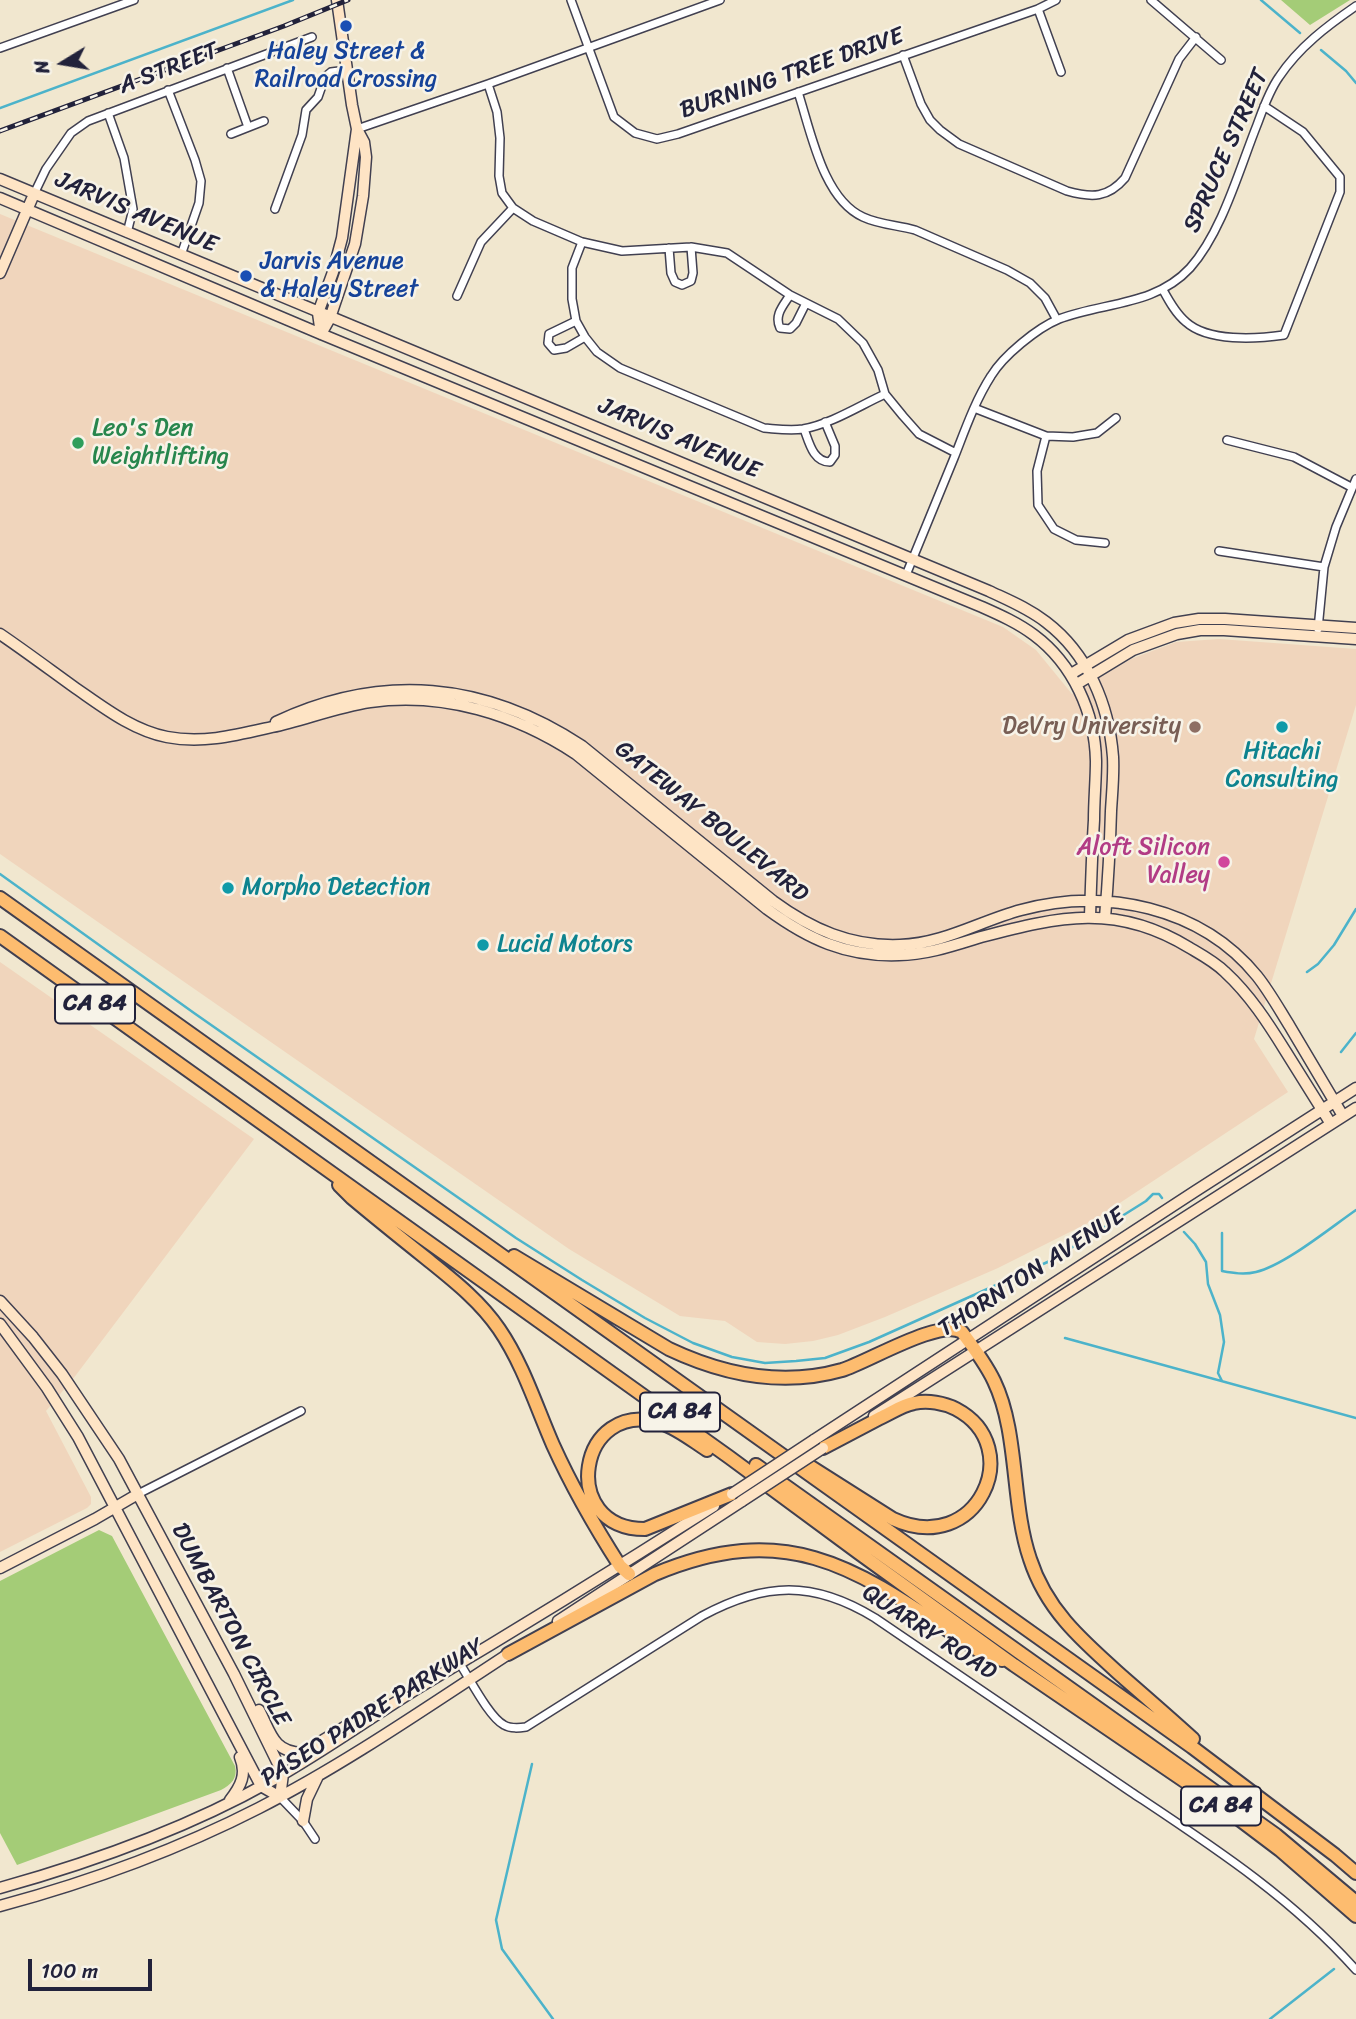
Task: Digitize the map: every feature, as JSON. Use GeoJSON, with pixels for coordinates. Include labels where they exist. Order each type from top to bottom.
{"type":"FeatureCollection","features":[{"type":"Feature","properties":{"kind":"highway","name":"CA 84"},"geometry":{"type":"LineString","coordinates":[[0,898],[1223,1769],[1356,1873]]}},
{"type":"Feature","properties":{"kind":"highway","name":"CA 84"},"geometry":{"type":"LineString","coordinates":[[0,927],[1276,1835],[1356,1902]]}},
{"type":"Feature","properties":{"kind":"highway","name":"CA 84"},"geometry":{"type":"LineString","coordinates":[[0,936],[709,1442],[1014,1665],[1227,1810],[1280,1850],[1356,1916]]}},
{"type":"Feature","properties":{"kind":"highway"},"geometry":{"type":"LineString","coordinates":[[323,1166],[352,1198],[458,1284],[498,1328],[524,1374],[567,1476],[597,1531],[624,1570]]}},
{"type":"Feature","properties":{"kind":"highway"},"geometry":{"type":"LineString","coordinates":[[424,1200],[669,1349],[718,1370],[768,1378],[819,1375],[865,1361],[921,1335],[956,1328],[971,1345],[995,1383],[1007,1425],[1024,1538],[1030,1561],[1050,1603],[1070,1629],[1223,1769]]}},
{"type":"Feature","properties":{"kind":"highway"},"geometry":{"type":"LineString","coordinates":[[695,1394],[909,1527],[942,1526],[957,1520],[972,1509],[989,1478],[990,1460],[986,1441],[977,1425],[964,1413],[948,1405],[914,1403],[819,1444]]}},
{"type":"Feature","properties":{"kind":"highway"},"geometry":{"type":"LineString","coordinates":[[737,1497],[645,1529],[630,1529],[605,1516],[595,1504],[589,1490],[589,1456],[607,1432],[620,1424],[646,1420],[663,1423],[859,1553]]}},
{"type":"Feature","properties":{"kind":"highway"},"geometry":{"type":"LineString","coordinates":[[508,1654],[655,1574],[716,1554],[759,1550],[804,1555],[849,1569],[872,1581],[982,1653],[1014,1665]]}},
{"type":"Feature","properties":{"kind":"main road"},"geometry":{"type":"LineString","coordinates":[[321,334],[330,318],[355,244],[366,158],[364,142],[357,129],[346,70],[337,0]]}},
{"type":"Feature","properties":{"kind":"main road"},"geometry":{"type":"LineString","coordinates":[[321,334],[318,313],[342,237],[357,129]]}},
{"type":"Feature","properties":{"kind":"main road","name":"JARVIS AVENUE"},"geometry":{"type":"LineString","coordinates":[[0,179],[912,559],[1018,604],[1046,622],[1069,644],[1088,670],[1101,698],[1110,729],[1113,760],[1105,918]]}},
{"type":"Feature","properties":{"kind":"main road"},"geometry":{"type":"LineString","coordinates":[[0,273],[34,194]]}},
{"type":"Feature","properties":{"kind":"main road","name":"JARVIS AVENUE"},"geometry":{"type":"LineString","coordinates":[[0,198],[321,334],[906,575],[1009,620],[1035,636],[1056,656],[1074,679],[1093,733],[1096,760],[1090,917]]}},
{"type":"Feature","properties":{"kind":"main road"},"geometry":{"type":"LineString","coordinates":[[1074,679],[1128,640],[1174,623],[1199,619],[1225,619],[1318,631],[1356,639]]}},
{"type":"Feature","properties":{"kind":"main road"},"geometry":{"type":"LineString","coordinates":[[1318,631],[1356,628]]}},
{"type":"Feature","properties":{"kind":"main road","name":"GATEWAY BOULEVARD"},"geometry":{"type":"LineString","coordinates":[[0,635],[114,715],[165,737],[193,741],[231,737],[370,702],[403,700],[462,705],[504,716],[551,737],[576,754],[792,927],[819,941],[846,950],[900,955],[928,951],[1048,921],[1090,917],[1137,923],[1170,935],[1224,971],[1245,993],[1266,1020],[1331,1124]]}},
{"type":"Feature","properties":{"kind":"main road","name":"GATEWAY BOULEVARD"},"geometry":{"type":"LineString","coordinates":[[257,731],[300,711],[368,692],[432,691],[497,703],[556,729],[582,746],[797,919],[848,941],[900,945],[928,942],[1019,910],[1046,904],[1090,900],[1134,905],[1184,919],[1227,947],[1258,976],[1343,1116]]}},
{"type":"Feature","properties":{"kind":"main road","name":"THORNTON AVENUE"},"geometry":{"type":"LineString","coordinates":[[737,1497],[971,1345],[1356,1088]]}},
{"type":"Feature","properties":{"kind":"main road","name":"THORNTON AVENUE"},"geometry":{"type":"LineString","coordinates":[[971,1345],[1356,1108]]}},
{"type":"Feature","properties":{"kind":"main road","name":"DUMBARTON CIRCLE"},"geometry":{"type":"LineString","coordinates":[[0,1301],[33,1337],[96,1423],[138,1494],[234,1674],[283,1774]]}},
{"type":"Feature","properties":{"kind":"main road","name":"DUMBARTON CIRCLE"},"geometry":{"type":"LineString","coordinates":[[0,1324],[40,1378],[78,1437],[261,1786]]}},
{"type":"Feature","properties":{"kind":"main road"},"geometry":{"type":"LineString","coordinates":[[0,1568],[138,1494]]}},
{"type":"Feature","properties":{"kind":"main road","name":"PASEO PADRE PARKWAY"},"geometry":{"type":"LineString","coordinates":[[0,1888],[121,1850],[261,1786],[460,1664],[624,1570],[737,1497]]}},
{"type":"Feature","properties":{"kind":"main road","name":"PASEO PADRE PARKWAY"},"geometry":{"type":"LineString","coordinates":[[0,1906],[127,1866],[222,1826],[280,1797],[318,1776],[508,1654],[624,1570]]}},
{"type":"Feature","properties":{"kind":"main road"},"geometry":{"type":"LineString","coordinates":[[234,1674],[243,1678],[277,1746],[290,1752],[302,1753],[409,1687],[420,1688]]}},
{"type":"Feature","properties":{"kind":"main road"},"geometry":{"type":"LineString","coordinates":[[228,1803],[243,1778],[244,1767],[229,1727]]}},
{"type":"Feature","properties":{"kind":"main road"},"geometry":{"type":"LineString","coordinates":[[261,1786],[280,1797],[283,1774]]}},
{"type":"Feature","properties":{"kind":"main road"},"geometry":{"type":"LineString","coordinates":[[303,1821],[307,1800],[318,1776]]}},
{"type":"Feature","properties":{"kind":"street"},"geometry":{"type":"LineString","coordinates":[[0,48],[134,0]]}},
{"type":"Feature","properties":{"kind":"street","name":"BURNING TREE DRIVE"},"geometry":{"type":"LineString","coordinates":[[572,0],[614,117],[635,133],[657,139],[1038,9],[1056,0]]}},
{"type":"Feature","properties":{"kind":"street"},"geometry":{"type":"LineString","coordinates":[[357,129],[488,85],[720,0]]}},
{"type":"Feature","properties":{"kind":"street"},"geometry":{"type":"LineString","coordinates":[[1151,0],[1221,60]]}},
{"type":"Feature","properties":{"kind":"street","name":"SPRUCE STREET"},"geometry":{"type":"LineString","coordinates":[[906,575],[974,408],[992,374],[1021,343],[1057,320],[1091,309],[1129,302],[1163,290],[1189,269],[1210,242],[1264,106],[1278,78],[1321,30],[1356,6]]}},
{"type":"Feature","properties":{"kind":"street"},"geometry":{"type":"LineString","coordinates":[[1038,9],[1061,72]]}},
{"type":"Feature","properties":{"kind":"street","name":"A STREET"},"geometry":{"type":"LineString","coordinates":[[34,194],[46,169],[71,133],[88,121],[312,37]]}},
{"type":"Feature","properties":{"kind":"street"},"geometry":{"type":"LineString","coordinates":[[903,55],[920,104],[940,131],[958,144],[1068,191],[1095,196],[1117,187],[1125,178],[1179,59],[1196,37]]}},
{"type":"Feature","properties":{"kind":"street"},"geometry":{"type":"LineString","coordinates":[[227,68],[248,127]]}},
{"type":"Feature","properties":{"kind":"street"},"geometry":{"type":"LineString","coordinates":[[275,209],[302,135],[306,110],[318,97],[325,77],[331,72],[346,70]]}},
{"type":"Feature","properties":{"kind":"street"},"geometry":{"type":"LineString","coordinates":[[488,85],[497,112],[502,193],[513,208],[533,221],[582,242],[622,251],[691,247],[727,253],[790,295],[838,319],[863,343],[878,369],[885,394],[919,433],[956,453]]}},
{"type":"Feature","properties":{"kind":"street"},"geometry":{"type":"LineString","coordinates":[[168,90],[201,181],[199,202],[181,255]]}},
{"type":"Feature","properties":{"kind":"street"},"geometry":{"type":"LineString","coordinates":[[798,92],[824,173],[833,191],[852,211],[880,223],[915,230],[1007,270],[1030,283],[1045,299],[1057,320]]}},
{"type":"Feature","properties":{"kind":"street"},"geometry":{"type":"LineString","coordinates":[[1163,290],[1171,305],[1187,324],[1217,336],[1260,338],[1284,335],[1340,192],[1340,177],[1303,132],[1264,106]]}},
{"type":"Feature","properties":{"kind":"street"},"geometry":{"type":"LineString","coordinates":[[108,113],[124,158],[133,209],[127,233]]}},
{"type":"Feature","properties":{"kind":"street"},"geometry":{"type":"LineString","coordinates":[[231,134],[264,121]]}},
{"type":"Feature","properties":{"kind":"street"},"geometry":{"type":"LineString","coordinates":[[457,296],[481,242],[513,208]]}},
{"type":"Feature","properties":{"kind":"street"},"geometry":{"type":"LineString","coordinates":[[582,242],[572,268],[572,299],[576,321],[597,352],[620,368],[764,428],[804,429],[885,394]]}},
{"type":"Feature","properties":{"kind":"street"},"geometry":{"type":"LineString","coordinates":[[670,248],[671,273],[675,282],[682,285],[691,281],[693,273],[691,247]]}},
{"type":"Feature","properties":{"kind":"street"},"geometry":{"type":"LineString","coordinates":[[790,295],[778,313],[780,328],[790,329],[806,303]]}},
{"type":"Feature","properties":{"kind":"street"},"geometry":{"type":"LineString","coordinates":[[576,321],[549,334],[548,343],[554,351],[566,348],[585,337]]}},
{"type":"Feature","properties":{"kind":"street"},"geometry":{"type":"LineString","coordinates":[[974,408],[1046,436],[1073,437],[1097,433],[1116,418]]}},
{"type":"Feature","properties":{"kind":"street"},"geometry":{"type":"LineString","coordinates":[[804,429],[816,457],[823,462],[830,461],[835,455],[835,446],[825,422]]}},
{"type":"Feature","properties":{"kind":"street"},"geometry":{"type":"LineString","coordinates":[[1046,436],[1037,471],[1038,505],[1054,528],[1076,540],[1105,543]]}},
{"type":"Feature","properties":{"kind":"street"},"geometry":{"type":"LineString","coordinates":[[1227,440],[1294,457],[1351,487]]}},
{"type":"Feature","properties":{"kind":"street"},"geometry":{"type":"LineString","coordinates":[[1318,631],[1324,567],[1336,527],[1356,479]]}},
{"type":"Feature","properties":{"kind":"street"},"geometry":{"type":"LineString","coordinates":[[1219,551],[1324,567]]}},
{"type":"Feature","properties":{"kind":"street"},"geometry":{"type":"LineString","coordinates":[[138,1494],[301,1411]]}},
{"type":"Feature","properties":{"kind":"street","name":"QUARRY ROAD"},"geometry":{"type":"LineString","coordinates":[[460,1664],[494,1716],[504,1725],[526,1727],[724,1604],[776,1590],[805,1590],[829,1595],[853,1604],[875,1618],[1238,1864],[1300,1913],[1356,1970]]}},
{"type":"Feature","properties":{"kind":"street"},"geometry":{"type":"LineString","coordinates":[[280,1797],[303,1821],[315,1839]]}},
{"type":"Feature","properties":{"kind":"shaded area"},"geometry":{"type":"Polygon","coordinates":[[[0,214],[1003,627],[1036,650],[1072,694],[1131,659],[1176,642],[1219,639],[1356,649],[1356,705],[1254,1039],[1288,1092],[1094,1220],[998,1268],[885,1317],[838,1335],[813,1341],[785,1344],[757,1342],[725,1321],[680,1316],[569,1249],[0,854],[0,214]]]}},
{"type":"Feature","properties":{"kind":"shaded area"},"geometry":{"type":"Polygon","coordinates":[[[0,962],[254,1139],[46,1411],[91,1497],[91,1504],[0,1552],[0,962]]]}},
{"type":"Feature","properties":{"kind":"green space"},"geometry":{"type":"Polygon","coordinates":[[[1281,0],[1350,0],[1310,25],[1281,0]]]}},
{"type":"Feature","properties":{"kind":"green space"},"geometry":{"type":"Polygon","coordinates":[[[99,1530],[112,1536],[235,1766],[235,1778],[221,1790],[17,1865],[0,1833],[0,1581],[99,1530]]]}},
{"type":"Feature","properties":{"kind":"waterway"},"geometry":{"type":"LineString","coordinates":[[0,108],[293,0]]}},
{"type":"Feature","properties":{"kind":"waterway"},"geometry":{"type":"LineString","coordinates":[[1261,0],[1300,33]]}},
{"type":"Feature","properties":{"kind":"waterway"},"geometry":{"type":"LineString","coordinates":[[1321,50],[1356,83]]}},
{"type":"Feature","properties":{"kind":"waterway"},"geometry":{"type":"LineString","coordinates":[[0,874],[516,1238],[645,1318],[693,1343],[732,1357],[765,1363],[825,1358],[869,1342],[1052,1260],[1153,1194],[1159,1194],[1162,1198]]}},
{"type":"Feature","properties":{"kind":"waterway"},"geometry":{"type":"LineString","coordinates":[[1307,972],[1318,964],[1334,945],[1356,909]]}},
{"type":"Feature","properties":{"kind":"waterway"},"geometry":{"type":"LineString","coordinates":[[1341,1052],[1356,1033]]}},
{"type":"Feature","properties":{"kind":"waterway"},"geometry":{"type":"LineString","coordinates":[[1222,1233],[1222,1271],[1252,1273],[1294,1254],[1356,1210]]}},
{"type":"Feature","properties":{"kind":"waterway"},"geometry":{"type":"LineString","coordinates":[[1184,1232],[1206,1262],[1208,1284],[1220,1315],[1224,1342],[1218,1373],[1222,1381]]}},
{"type":"Feature","properties":{"kind":"waterway"},"geometry":{"type":"LineString","coordinates":[[1065,1338],[1356,1418]]}},
{"type":"Feature","properties":{"kind":"waterway"},"geometry":{"type":"LineString","coordinates":[[532,1764],[496,1920],[502,1949],[553,2019]]}},
{"type":"Feature","properties":{"kind":"waterway"},"geometry":{"type":"LineString","coordinates":[[1270,2019],[1334,1969]]}},
{"type":"Feature","properties":{"kind":"railway"},"geometry":{"type":"LineString","coordinates":[[0,131],[348,0]]}},
{"type":"Feature","properties":{"kind":"place","name":"Haley Street & Railroad Crossing"},"geometry":{"type":"Point","coordinates":[346,26]}},
{"type":"Feature","properties":{"kind":"place","name":"Jarvis Avenue & Haley Street"},"geometry":{"type":"Point","coordinates":[246,276]}},
{"type":"Feature","properties":{"kind":"place","name":"Leo's Den Weightlifting"},"geometry":{"type":"Point","coordinates":[78,443]}},
{"type":"Feature","properties":{"kind":"place","name":"DeVry University"},"geometry":{"type":"Point","coordinates":[1195,727]}},
{"type":"Feature","properties":{"kind":"place","name":"Hitachi Consulting"},"geometry":{"type":"Point","coordinates":[1282,727]}},
{"type":"Feature","properties":{"kind":"place","name":"Aloft Silicon Valley"},"geometry":{"type":"Point","coordinates":[1224,862]}},
{"type":"Feature","properties":{"kind":"place","name":"Morpho Detection"},"geometry":{"type":"Point","coordinates":[228,888]}},
{"type":"Feature","properties":{"kind":"place","name":"Lucid Motors"},"geometry":{"type":"Point","coordinates":[483,945]}}]}
